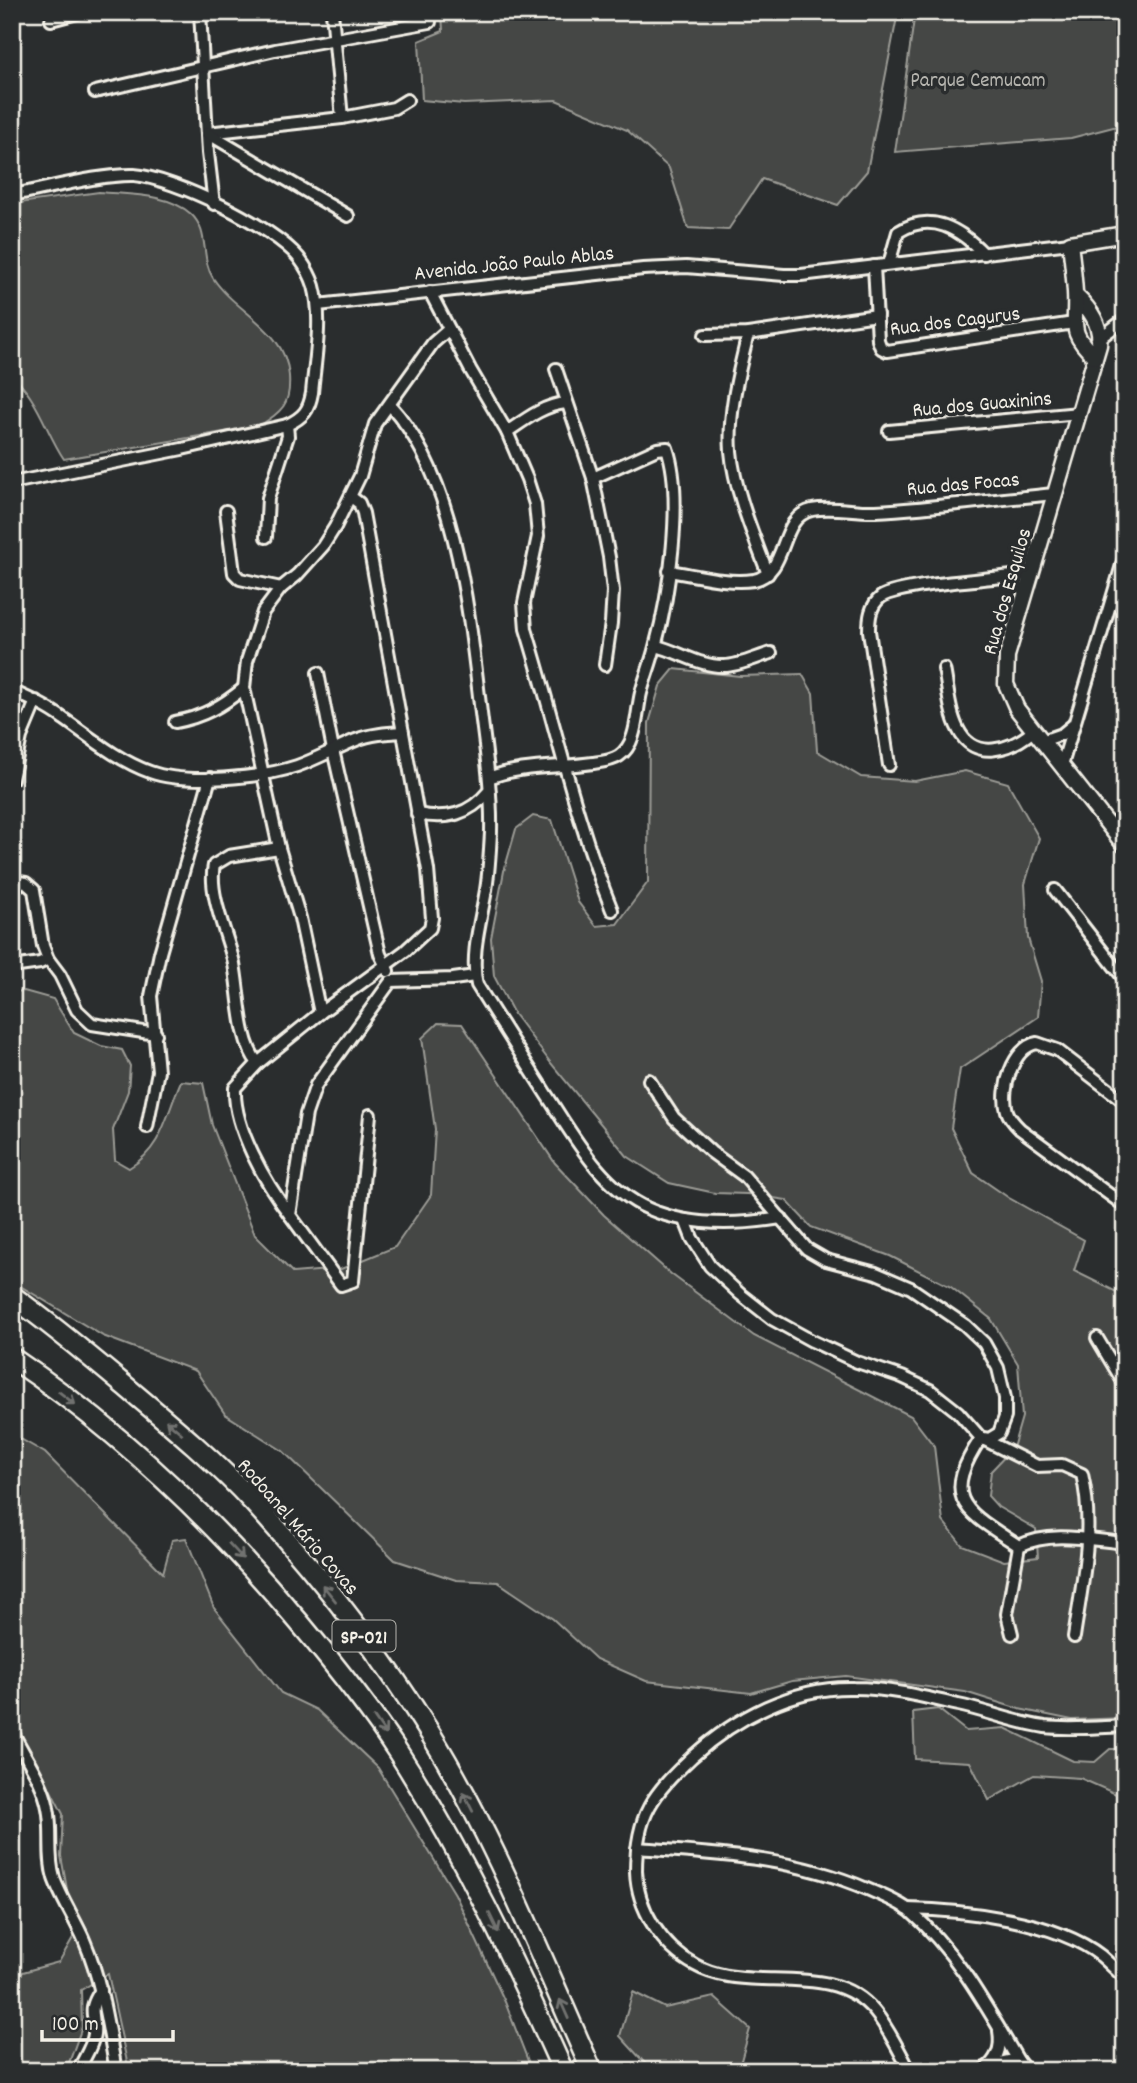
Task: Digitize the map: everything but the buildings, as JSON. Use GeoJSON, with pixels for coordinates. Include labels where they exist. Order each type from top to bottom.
{"type":"FeatureCollection","features":[{"type":"Feature","properties":{"kind":"highway","name":"Rodoanel Mário Covas"},"geometry":{"type":"LineString","coordinates":[[12,1296],[47,1321],[180,1432],[252,1501],[361,1632],[430,1733],[458,1783],[511,1889],[593,2071]]}},
{"type":"Feature","properties":{"kind":"highway","name":"SP-021"},"geometry":{"type":"LineString","coordinates":[[12,1358],[90,1417],[193,1505],[265,1582],[363,1702],[398,1752],[482,1897],[563,2071]]}},
{"type":"Feature","properties":{"kind":"street"},"geometry":{"type":"LineString","coordinates":[[51,19],[81,12]]}},
{"type":"Feature","properties":{"kind":"street"},"geometry":{"type":"LineString","coordinates":[[200,12],[214,204]]}},
{"type":"Feature","properties":{"kind":"street"},"geometry":{"type":"LineString","coordinates":[[332,12],[342,118]]}},
{"type":"Feature","properties":{"kind":"street"},"geometry":{"type":"LineString","coordinates":[[95,92],[430,17]]}},
{"type":"Feature","properties":{"kind":"street"},"geometry":{"type":"LineString","coordinates":[[207,133],[342,118],[394,108],[407,100]]}},
{"type":"Feature","properties":{"kind":"street"},"geometry":{"type":"LineString","coordinates":[[207,133],[348,216]]}},
{"type":"Feature","properties":{"kind":"street"},"geometry":{"type":"LineString","coordinates":[[12,195],[116,176],[132,175],[172,184],[262,228],[298,257],[313,284],[318,305],[309,407],[305,414],[287,425],[12,483]]}},
{"type":"Feature","properties":{"kind":"street"},"geometry":{"type":"LineString","coordinates":[[889,264],[898,232],[909,225],[921,223],[944,226],[962,233],[984,254]]}},
{"type":"Feature","properties":{"kind":"street","name":"Avenida João Paulo Ablas"},"geometry":{"type":"LineString","coordinates":[[318,305],[643,269],[719,269],[784,275],[984,254],[1125,234]]}},
{"type":"Feature","properties":{"kind":"street"},"geometry":{"type":"LineString","coordinates":[[1070,243],[1076,296],[1074,323],[1078,337],[1091,353]]}},
{"type":"Feature","properties":{"kind":"street","name":"Rua dos Cagurus"},"geometry":{"type":"LineString","coordinates":[[874,266],[878,340],[881,348],[887,351],[1074,323]]}},
{"type":"Feature","properties":{"kind":"street"},"geometry":{"type":"LineString","coordinates":[[430,292],[507,432],[535,504],[537,536],[524,603],[526,629],[593,862],[612,910]]}},
{"type":"Feature","properties":{"kind":"street"},"geometry":{"type":"LineString","coordinates":[[1076,296],[1098,325],[1100,339]]}},
{"type":"Feature","properties":{"kind":"street"},"geometry":{"type":"LineString","coordinates":[[705,335],[748,334],[877,315]]}},
{"type":"Feature","properties":{"kind":"street"},"geometry":{"type":"LineString","coordinates":[[1100,339],[1125,319]]}},
{"type":"Feature","properties":{"kind":"street"},"geometry":{"type":"LineString","coordinates":[[320,1013],[300,918],[279,848],[244,688],[247,661],[263,612],[281,588],[297,575],[323,546],[351,497],[375,424],[433,343],[449,330]]}},
{"type":"Feature","properties":{"kind":"street"},"geometry":{"type":"LineString","coordinates":[[669,571],[736,581],[756,579],[768,574],[743,506],[731,452],[734,401],[748,334]]}},
{"type":"Feature","properties":{"kind":"street","name":"Rua dos Esquilos"},"geometry":{"type":"LineString","coordinates":[[1100,339],[1091,353],[1079,413],[1010,640],[1004,671],[1010,695],[1037,736],[1125,846]]}},
{"type":"Feature","properties":{"kind":"street"},"geometry":{"type":"LineString","coordinates":[[556,369],[601,508],[613,591],[605,665]]}},
{"type":"Feature","properties":{"kind":"street"},"geometry":{"type":"LineString","coordinates":[[507,432],[531,415],[555,404],[566,403]]}},
{"type":"Feature","properties":{"kind":"street"},"geometry":{"type":"LineString","coordinates":[[390,405],[405,421],[425,456],[451,528],[462,573],[489,778],[491,831],[475,976],[477,985],[584,1152],[619,1189],[647,1208],[685,1220],[731,1223],[781,1219]]}},
{"type":"Feature","properties":{"kind":"street","name":"Rua dos Guaxinins"},"geometry":{"type":"LineString","coordinates":[[889,431],[1079,413]]}},
{"type":"Feature","properties":{"kind":"street"},"geometry":{"type":"LineString","coordinates":[[266,537],[268,498],[288,436],[287,425]]}},
{"type":"Feature","properties":{"kind":"street"},"geometry":{"type":"LineString","coordinates":[[489,778],[500,773],[564,767],[618,757],[628,747],[636,729],[636,712],[656,646],[669,571],[675,481],[667,448],[643,454],[593,478]]}},
{"type":"Feature","properties":{"kind":"street","name":"Rua das Focas"},"geometry":{"type":"LineString","coordinates":[[768,574],[780,558],[788,534],[800,516],[810,510],[874,511],[1056,494]]}},
{"type":"Feature","properties":{"kind":"street"},"geometry":{"type":"LineString","coordinates":[[351,497],[359,503],[363,513],[428,870],[432,918],[430,928],[405,951],[320,1013],[258,1063],[235,1088],[234,1104],[237,1118],[277,1198],[341,1285],[353,1281],[370,1115]]}},
{"type":"Feature","properties":{"kind":"street"},"geometry":{"type":"LineString","coordinates":[[226,511],[234,573],[240,579],[281,588]]}},
{"type":"Feature","properties":{"kind":"street"},"geometry":{"type":"LineString","coordinates":[[1062,765],[1125,555]]}},
{"type":"Feature","properties":{"kind":"street"},"geometry":{"type":"LineString","coordinates":[[890,765],[869,631],[869,616],[873,606],[889,593],[903,589],[1031,574]]}},
{"type":"Feature","properties":{"kind":"street"},"geometry":{"type":"LineString","coordinates":[[656,646],[673,649],[711,666],[727,667],[771,653]]}},
{"type":"Feature","properties":{"kind":"street"},"geometry":{"type":"LineString","coordinates":[[944,669],[954,720],[962,737],[970,744],[985,750],[1002,750],[1023,739],[1062,734],[1073,725]]}},
{"type":"Feature","properties":{"kind":"street"},"geometry":{"type":"LineString","coordinates":[[318,673],[332,750],[380,954],[391,981]]}},
{"type":"Feature","properties":{"kind":"street"},"geometry":{"type":"LineString","coordinates":[[175,722],[197,718],[213,711],[244,688]]}},
{"type":"Feature","properties":{"kind":"street"},"geometry":{"type":"LineString","coordinates":[[12,691],[36,701],[89,738],[148,772],[177,779],[264,774],[297,766],[376,734],[403,732]]}},
{"type":"Feature","properties":{"kind":"street"},"geometry":{"type":"LineString","coordinates":[[12,779],[15,748],[36,701]]}},
{"type":"Feature","properties":{"kind":"street"},"geometry":{"type":"LineString","coordinates":[[147,1127],[158,1071],[151,996],[160,953],[210,778]]}},
{"type":"Feature","properties":{"kind":"street"},"geometry":{"type":"LineString","coordinates":[[417,814],[435,818],[463,812],[477,805],[489,791]]}},
{"type":"Feature","properties":{"kind":"street"},"geometry":{"type":"LineString","coordinates":[[258,1063],[252,1056],[248,1040],[233,958],[225,936],[212,876],[214,865],[229,856],[279,848]]}},
{"type":"Feature","properties":{"kind":"street"},"geometry":{"type":"LineString","coordinates":[[12,881],[26,883],[34,890],[43,946],[76,1010],[92,1024],[156,1034]]}},
{"type":"Feature","properties":{"kind":"street"},"geometry":{"type":"LineString","coordinates":[[1055,890],[1125,980]]}},
{"type":"Feature","properties":{"kind":"street"},"geometry":{"type":"LineString","coordinates":[[12,967],[40,963],[48,959]]}},
{"type":"Feature","properties":{"kind":"street"},"geometry":{"type":"LineString","coordinates":[[391,981],[475,976]]}},
{"type":"Feature","properties":{"kind":"street"},"geometry":{"type":"LineString","coordinates":[[290,1215],[306,1114],[316,1084],[391,981]]}},
{"type":"Feature","properties":{"kind":"street"},"geometry":{"type":"LineString","coordinates":[[1125,1102],[1057,1050],[1037,1043],[1023,1049],[1014,1064],[1005,1099],[1009,1117],[1020,1129],[1125,1206]]}},
{"type":"Feature","properties":{"kind":"street"},"geometry":{"type":"LineString","coordinates":[[649,1080],[674,1118],[711,1152],[744,1176],[807,1250],[826,1260],[876,1273],[911,1288],[965,1325],[984,1343],[998,1368],[1005,1398],[1005,1417],[999,1433],[989,1439],[981,1438]]}},
{"type":"Feature","properties":{"kind":"street"},"geometry":{"type":"LineString","coordinates":[[685,1220],[692,1238],[710,1266],[772,1319],[812,1342],[930,1390],[958,1412],[981,1438],[1037,1465],[1062,1465],[1082,1474],[1088,1497],[1089,1540],[1074,1637]]}},
{"type":"Feature","properties":{"kind":"street"},"geometry":{"type":"LineString","coordinates":[[1097,1338],[1125,1385]]}},
{"type":"Feature","properties":{"kind":"street"},"geometry":{"type":"LineString","coordinates":[[981,1438],[961,1470],[959,1487],[965,1504],[979,1520],[1019,1546]]}},
{"type":"Feature","properties":{"kind":"street"},"geometry":{"type":"LineString","coordinates":[[1012,1634],[1007,1614],[1019,1546],[1029,1540],[1049,1536],[1125,1543]]}},
{"type":"Feature","properties":{"kind":"street"},"geometry":{"type":"LineString","coordinates":[[910,2071],[874,2011],[864,2000],[843,1988],[810,1981],[726,1976],[695,1965],[653,1927],[642,1902],[636,1875],[641,1825],[649,1804],[664,1783],[697,1753],[747,1716],[786,1699],[826,1689],[890,1691],[1046,1727],[1125,1726]]}},
{"type":"Feature","properties":{"kind":"street"},"geometry":{"type":"LineString","coordinates":[[12,1731],[44,1793],[49,1810],[52,1869],[85,1941],[101,1990],[116,2071]]}},
{"type":"Feature","properties":{"kind":"street"},"geometry":{"type":"LineString","coordinates":[[637,1848],[781,1861],[855,1884],[907,1909],[953,1957],[1027,2071]]}},
{"type":"Feature","properties":{"kind":"street"},"geometry":{"type":"LineString","coordinates":[[907,1909],[982,1914],[1040,1928],[1100,1955],[1125,1978]]}},
{"type":"Feature","properties":{"kind":"street"},"geometry":{"type":"LineString","coordinates":[[78,2071],[92,2042],[92,2008],[101,1990]]}},
{"type":"Feature","properties":{"kind":"street"},"geometry":{"type":"LineString","coordinates":[[986,2068],[1000,2045],[999,2028]]}},
{"type":"Feature","properties":{"kind":"street"},"geometry":{"type":"LineString","coordinates":[[986,2068],[1009,2061],[1019,2062]]}},
{"type":"Feature","properties":{"kind":"green space"},"geometry":{"type":"Polygon","coordinates":[[[442,12],[665,12],[669,16],[898,12],[867,171],[838,205],[762,179],[728,230],[688,228],[669,168],[627,130],[556,100],[464,104],[422,100],[419,41],[443,31],[442,12]]]}},
{"type":"Feature","properties":{"kind":"green space","name":"Parque Cemucam"},"geometry":{"type":"Polygon","coordinates":[[[915,12],[1125,12],[1125,124],[1071,138],[895,152],[915,12]]]}},
{"type":"Feature","properties":{"kind":"green space"},"geometry":{"type":"Polygon","coordinates":[[[99,192],[171,202],[182,207],[197,221],[213,278],[270,334],[286,360],[288,394],[283,406],[274,416],[259,426],[64,459],[29,394],[12,370],[12,204],[99,192]]]}},
{"type":"Feature","properties":{"kind":"green space"},"geometry":{"type":"Polygon","coordinates":[[[674,669],[740,676],[802,674],[813,693],[817,751],[861,777],[915,781],[965,771],[1008,783],[1039,838],[1025,884],[1028,938],[1041,981],[1038,1017],[960,1069],[951,1128],[973,1173],[1009,1198],[1084,1240],[1074,1271],[1125,1296],[1125,1718],[1072,1720],[1019,1709],[965,1692],[846,1676],[792,1681],[751,1693],[646,1681],[596,1659],[553,1619],[498,1582],[456,1580],[395,1560],[283,1451],[225,1414],[196,1371],[103,1336],[12,1281],[12,992],[24,991],[53,999],[74,1033],[101,1046],[122,1050],[130,1066],[128,1091],[113,1130],[115,1160],[129,1168],[149,1151],[156,1141],[181,1081],[203,1083],[212,1125],[255,1235],[293,1273],[341,1269],[395,1247],[431,1195],[435,1129],[422,1038],[438,1023],[462,1024],[555,1163],[604,1215],[671,1274],[754,1336],[911,1416],[934,1446],[943,1521],[962,1545],[1004,1561],[1038,1557],[1036,1529],[998,1507],[988,1496],[991,1471],[1013,1448],[1022,1417],[1018,1364],[991,1319],[951,1287],[890,1256],[811,1227],[786,1200],[747,1194],[715,1193],[669,1183],[627,1156],[514,1014],[494,976],[491,938],[504,871],[516,829],[533,816],[552,820],[578,902],[596,926],[617,924],[648,882],[649,723],[660,686],[674,669]]]}},
{"type":"Feature","properties":{"kind":"green space"},"geometry":{"type":"Polygon","coordinates":[[[12,1434],[45,1453],[163,1573],[172,1540],[186,1538],[214,1608],[281,1693],[317,1710],[378,1768],[455,1894],[505,2002],[532,2071],[318,2071],[315,2068],[305,2071],[129,2071],[108,1974],[81,1990],[82,2027],[66,2071],[12,2071],[12,1985],[23,1972],[59,1962],[75,1934],[61,1856],[63,1814],[36,1762],[12,1761],[12,1434]]]}},
{"type":"Feature","properties":{"kind":"green space"},"geometry":{"type":"Polygon","coordinates":[[[938,1709],[966,1731],[1005,1728],[1073,1761],[1095,1762],[1110,1749],[1125,1749],[1125,1798],[1080,1778],[1034,1775],[989,1800],[970,1762],[915,1759],[913,1712],[938,1709]]]}},
{"type":"Feature","properties":{"kind":"green space"},"geometry":{"type":"Polygon","coordinates":[[[633,1992],[665,2008],[714,1997],[750,2029],[738,2071],[652,2071],[620,2036],[633,1992]]]}}]}
